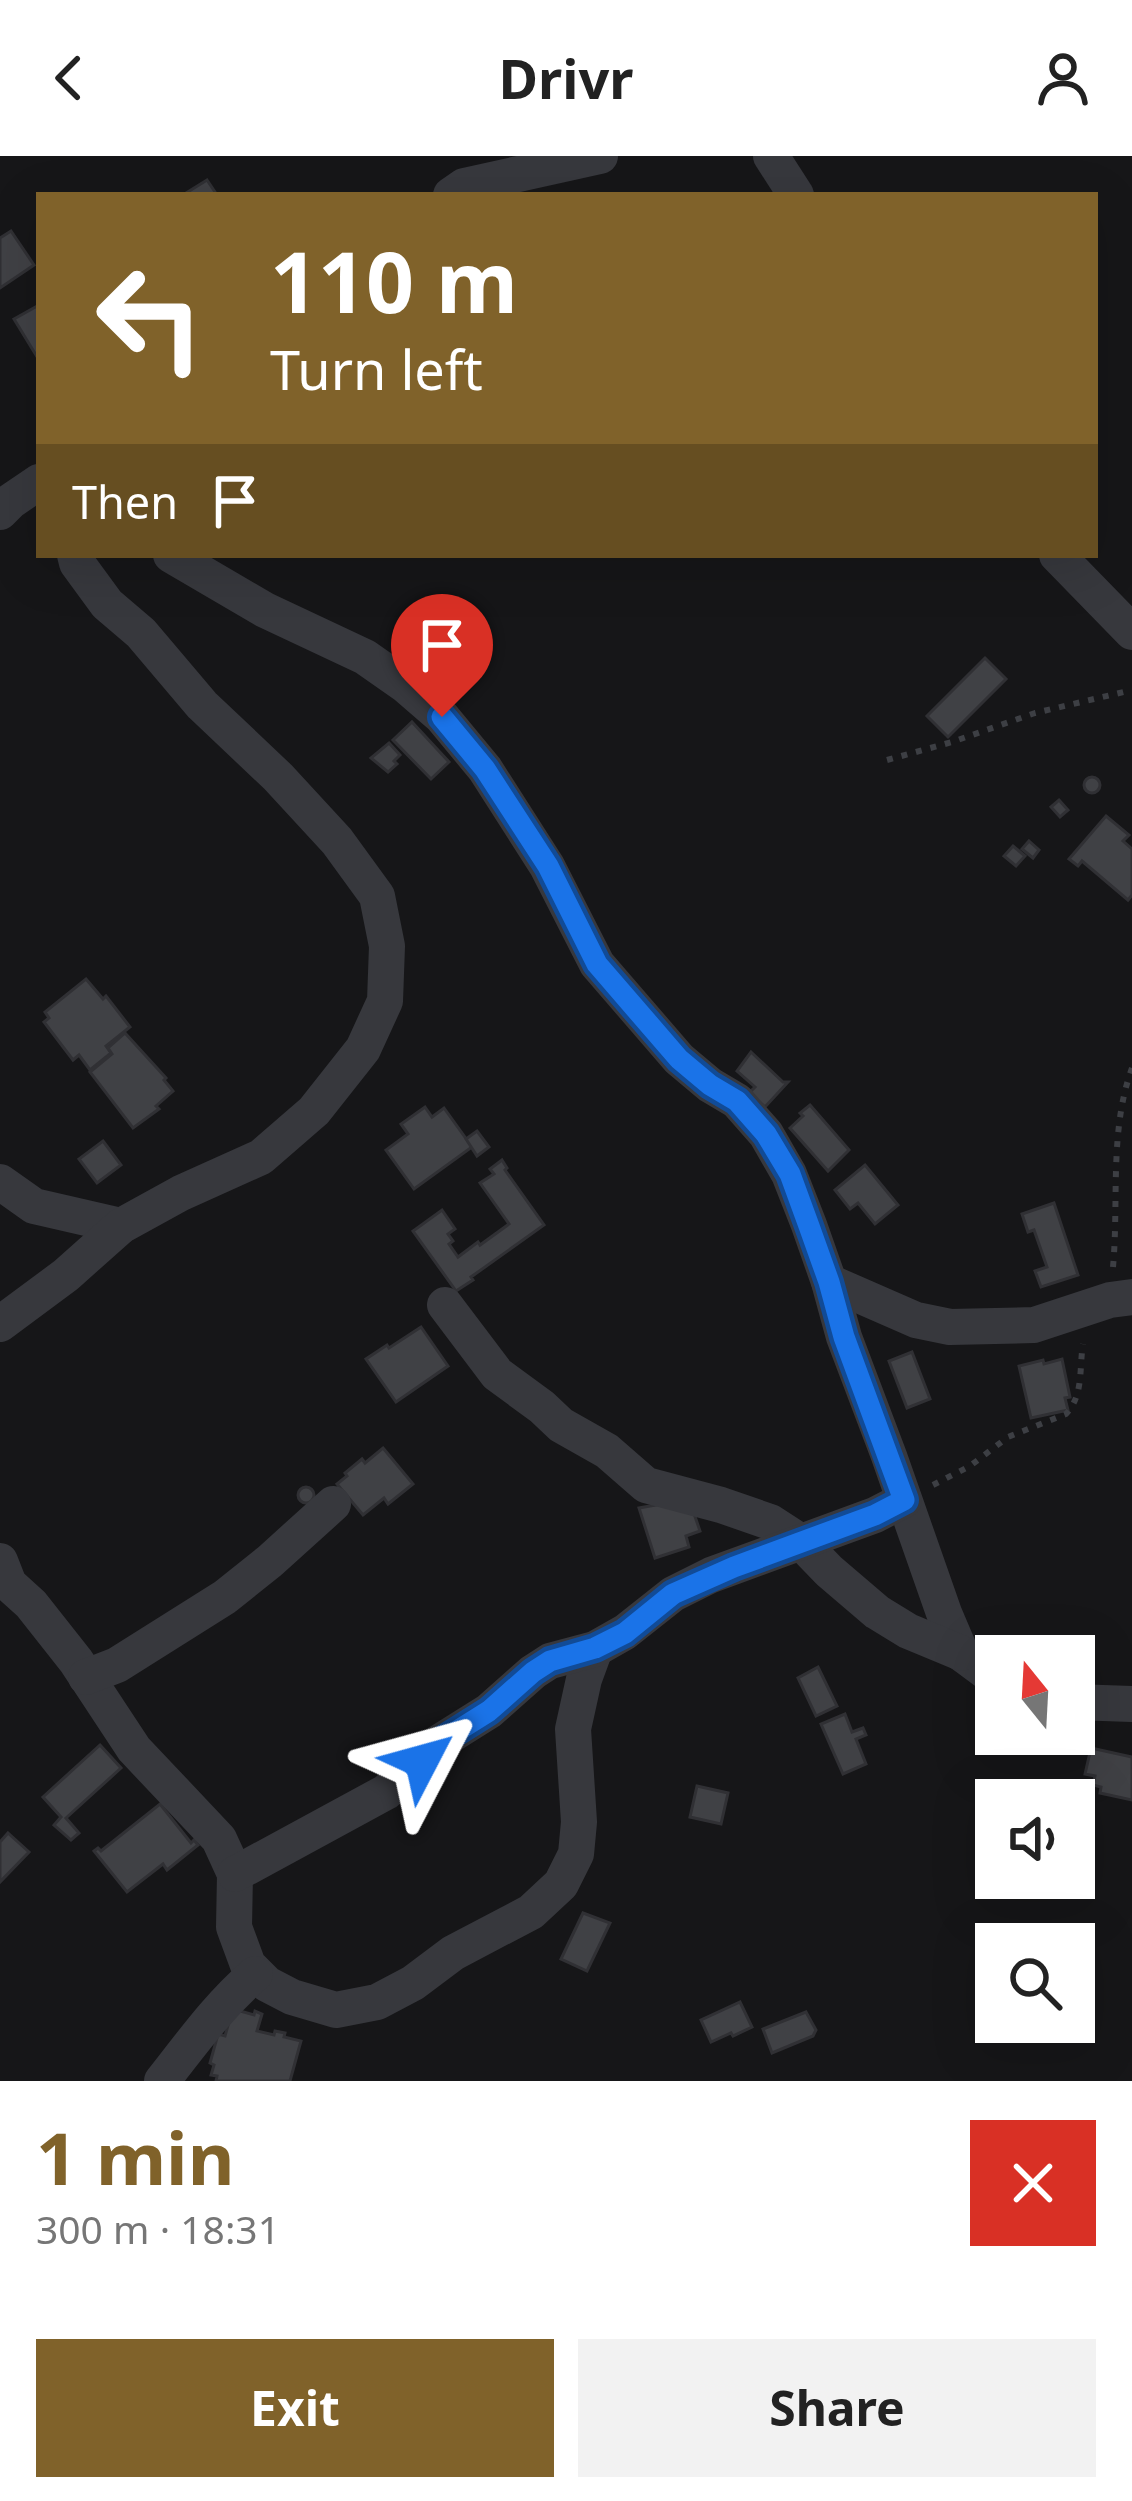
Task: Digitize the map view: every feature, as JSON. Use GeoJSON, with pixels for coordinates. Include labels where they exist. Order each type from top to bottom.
{"type":"FeatureCollection","features":[{"type":"Feature","properties":{"kind":"street"},"geometry":{"type":"LineString","coordinates":[[455,192],[464,186],[600,156]]}},
{"type":"Feature","properties":{"kind":"street"},"geometry":{"type":"LineString","coordinates":[[771,156],[794,192]]}},
{"type":"Feature","properties":{"kind":"street"},"geometry":{"type":"LineString","coordinates":[[0,512],[36,484]]}},
{"type":"Feature","properties":{"kind":"street"},"geometry":{"type":"LineString","coordinates":[[0,1324],[121,1226],[261,1157],[314,1111],[363,1048],[386,1001],[387,946],[377,896],[337,841],[278,777],[107,604],[75,558]]}},
{"type":"Feature","properties":{"kind":"street"},"geometry":{"type":"LineString","coordinates":[[176,558],[265,610],[364,657],[442,717],[485,769],[548,866],[597,964],[679,1059],[737,1101],[766,1134],[790,1174],[844,1337],[962,1653]]}},
{"type":"Feature","properties":{"kind":"street"},"geometry":{"type":"LineString","coordinates":[[1061,558],[1132,632]]}},
{"type":"Feature","properties":{"kind":"street"},"geometry":{"type":"LineString","coordinates":[[0,1182],[34,1205],[121,1226]]}},
{"type":"Feature","properties":{"kind":"street"},"geometry":{"type":"LineString","coordinates":[[829,1282],[916,1320],[950,1327],[1034,1325],[1121,1299]]}},
{"type":"Feature","properties":{"kind":"street"},"geometry":{"type":"LineString","coordinates":[[445,1304],[496,1374],[561,1425],[608,1451],[646,1485],[770,1522],[801,1542],[878,1612],[975,1663]]}},
{"type":"Feature","properties":{"kind":"street"},"geometry":{"type":"LineString","coordinates":[[235,1874],[397,1785],[438,1743],[489,1711],[550,1661],[625,1633],[673,1594],[712,1575],[904,1500]]}},
{"type":"Feature","properties":{"kind":"street"},"geometry":{"type":"LineString","coordinates":[[86,1677],[117,1665],[225,1597],[333,1504]]}},
{"type":"Feature","properties":{"kind":"street"},"geometry":{"type":"LineString","coordinates":[[0,1561],[9,1584],[76,1661],[134,1749],[218,1839],[235,1874],[234,1927],[242,1954],[255,1974],[292,1997],[336,2010],[377,2002],[413,1983],[453,1954],[531,1912],[561,1884],[576,1854],[574,1729],[595,1648]]}},
{"type":"Feature","properties":{"kind":"street"},"geometry":{"type":"LineString","coordinates":[[1095,1703],[1132,1704]]}},
{"type":"Feature","properties":{"kind":"street"},"geometry":{"type":"LineString","coordinates":[[162,2081],[230,1995],[255,1974]]}},
{"type":"Feature","properties":{"kind":"path"},"geometry":{"type":"LineString","coordinates":[[887,760],[1035,713],[1132,691]]}},
{"type":"Feature","properties":{"kind":"path"},"geometry":{"type":"LineString","coordinates":[[904,1500],[970,1466],[1008,1437],[1072,1408],[1079,1393],[1084,1343],[1121,1299],[1120,1110],[1132,1068]]}},
{"type":"Feature","properties":{"kind":"building"},"geometry":{"type":"Polygon","coordinates":[[[207,180],[215,192],[188,192],[207,180]]]}},
{"type":"Feature","properties":{"kind":"building"},"geometry":{"type":"Polygon","coordinates":[[[11,231],[34,265],[0,288],[0,238],[11,231]]]}},
{"type":"Feature","properties":{"kind":"building"},"geometry":{"type":"Polygon","coordinates":[[[36,307],[36,355],[14,319],[36,307]]]}},
{"type":"Feature","properties":{"kind":"building"},"geometry":{"type":"Polygon","coordinates":[[[985,658],[1006,679],[948,737],[927,716],[985,658]]]}},
{"type":"Feature","properties":{"kind":"building"},"geometry":{"type":"Polygon","coordinates":[[[412,722],[449,762],[431,779],[393,740],[412,722]]]}},
{"type":"Feature","properties":{"kind":"building"},"geometry":{"type":"Polygon","coordinates":[[[389,743],[400,755],[388,772],[371,758],[389,743]]]}},
{"type":"Feature","properties":{"kind":"building"},"geometry":{"type":"Polygon","coordinates":[[[1092,777],[1100,785],[1092,793],[1084,785],[1092,777]]]}},
{"type":"Feature","properties":{"kind":"building"},"geometry":{"type":"Polygon","coordinates":[[[1059,800],[1068,810],[1060,817],[1051,807],[1059,800]]]}},
{"type":"Feature","properties":{"kind":"building"},"geometry":{"type":"Polygon","coordinates":[[[1106,816],[1129,835],[1123,841],[1132,849],[1128,900],[1082,861],[1078,866],[1069,859],[1106,816]]]}},
{"type":"Feature","properties":{"kind":"building"},"geometry":{"type":"Polygon","coordinates":[[[1029,841],[1039,850],[1033,858],[1022,849],[1029,841]]]}},
{"type":"Feature","properties":{"kind":"building"},"geometry":{"type":"Polygon","coordinates":[[[1013,846],[1025,856],[1016,866],[1004,856],[1013,846]]]}},
{"type":"Feature","properties":{"kind":"building"},"geometry":{"type":"Polygon","coordinates":[[[86,979],[130,1027],[106,1046],[111,1053],[90,1070],[79,1055],[73,1060],[44,1022],[49,1018],[45,1012],[86,979]]]}},
{"type":"Feature","properties":{"kind":"building"},"geometry":{"type":"Polygon","coordinates":[[[125,1033],[173,1091],[156,1106],[159,1109],[133,1128],[90,1072],[112,1054],[108,1048],[125,1033]]]}},
{"type":"Feature","properties":{"kind":"building"},"geometry":{"type":"Polygon","coordinates":[[[751,1052],[788,1082],[765,1107],[749,1093],[755,1087],[737,1071],[751,1052]]]}},
{"type":"Feature","properties":{"kind":"building"},"geometry":{"type":"Polygon","coordinates":[[[810,1105],[849,1150],[828,1171],[790,1128],[810,1105]]]}},
{"type":"Feature","properties":{"kind":"building"},"geometry":{"type":"Polygon","coordinates":[[[425,1107],[432,1117],[444,1108],[472,1147],[414,1189],[386,1150],[408,1134],[401,1124],[425,1107]]]}},
{"type":"Feature","properties":{"kind":"building"},"geometry":{"type":"Polygon","coordinates":[[[477,1131],[489,1147],[477,1156],[466,1139],[477,1131]]]}},
{"type":"Feature","properties":{"kind":"building"},"geometry":{"type":"Polygon","coordinates":[[[103,1141],[121,1165],[97,1183],[79,1159],[103,1141]]]}},
{"type":"Feature","properties":{"kind":"building"},"geometry":{"type":"Polygon","coordinates":[[[502,1160],[544,1225],[456,1291],[413,1231],[442,1210],[455,1229],[448,1234],[453,1241],[449,1244],[458,1257],[509,1224],[480,1183],[494,1174],[490,1169],[502,1160]]]}},
{"type":"Feature","properties":{"kind":"building"},"geometry":{"type":"Polygon","coordinates":[[[865,1165],[898,1205],[875,1224],[858,1203],[850,1209],[835,1190],[865,1165]]]}},
{"type":"Feature","properties":{"kind":"building"},"geometry":{"type":"Polygon","coordinates":[[[1054,1203],[1078,1275],[1041,1287],[1035,1271],[1047,1267],[1034,1230],[1028,1232],[1022,1214],[1054,1203]]]}},
{"type":"Feature","properties":{"kind":"building"},"geometry":{"type":"Polygon","coordinates":[[[421,1327],[448,1366],[396,1402],[366,1359],[421,1327]]]}},
{"type":"Feature","properties":{"kind":"building"},"geometry":{"type":"Polygon","coordinates":[[[912,1352],[930,1399],[907,1408],[889,1361],[912,1352]]]}},
{"type":"Feature","properties":{"kind":"building"},"geometry":{"type":"Polygon","coordinates":[[[1062,1359],[1068,1410],[1031,1418],[1019,1366],[1062,1359]]]}},
{"type":"Feature","properties":{"kind":"building"},"geometry":{"type":"Polygon","coordinates":[[[383,1448],[413,1484],[388,1504],[384,1498],[363,1515],[337,1484],[362,1459],[365,1463],[383,1448]]]}},
{"type":"Feature","properties":{"kind":"building"},"geometry":{"type":"Polygon","coordinates":[[[306,1487],[314,1495],[306,1503],[298,1495],[306,1487]]]}},
{"type":"Feature","properties":{"kind":"building"},"geometry":{"type":"Polygon","coordinates":[[[689,1499],[700,1531],[686,1536],[689,1547],[655,1558],[639,1508],[689,1499]]]}},
{"type":"Feature","properties":{"kind":"building"},"geometry":{"type":"Polygon","coordinates":[[[818,1667],[837,1706],[816,1716],[798,1678],[818,1667]]]}},
{"type":"Feature","properties":{"kind":"building"},"geometry":{"type":"Polygon","coordinates":[[[845,1714],[852,1732],[863,1728],[866,1735],[856,1739],[866,1764],[843,1774],[821,1724],[845,1714]]]}},
{"type":"Feature","properties":{"kind":"building"},"geometry":{"type":"Polygon","coordinates":[[[100,1745],[121,1768],[66,1818],[79,1833],[71,1840],[54,1825],[61,1817],[43,1797],[100,1745]]]}},
{"type":"Feature","properties":{"kind":"building"},"geometry":{"type":"Polygon","coordinates":[[[1095,1749],[1132,1757],[1132,1800],[1100,1793],[1095,1776],[1085,1774],[1095,1749]]]}},
{"type":"Feature","properties":{"kind":"building"},"geometry":{"type":"Polygon","coordinates":[[[697,1786],[728,1793],[721,1824],[690,1817],[697,1786]]]}},
{"type":"Feature","properties":{"kind":"building"},"geometry":{"type":"Polygon","coordinates":[[[160,1804],[191,1843],[194,1840],[198,1845],[167,1870],[163,1864],[127,1892],[94,1851],[101,1851],[160,1804]]]}},
{"type":"Feature","properties":{"kind":"building"},"geometry":{"type":"Polygon","coordinates":[[[8,1833],[29,1852],[0,1882],[0,1842],[8,1833]]]}},
{"type":"Feature","properties":{"kind":"building"},"geometry":{"type":"Polygon","coordinates":[[[583,1913],[610,1923],[587,1971],[561,1959],[583,1913]]]}},
{"type":"Feature","properties":{"kind":"building"},"geometry":{"type":"Polygon","coordinates":[[[740,2002],[752,2027],[711,2042],[701,2020],[740,2002]]]}},
{"type":"Feature","properties":{"kind":"building"},"geometry":{"type":"Polygon","coordinates":[[[226,2007],[262,2014],[257,2031],[285,2033],[284,2037],[301,2041],[290,2081],[216,2081],[210,2063],[218,2034],[225,2036],[229,2022],[226,2007]]]}},
{"type":"Feature","properties":{"kind":"building"},"geometry":{"type":"Polygon","coordinates":[[[806,2012],[816,2030],[813,2036],[772,2053],[763,2029],[806,2012]]]}},
{"type":"Feature","properties":{"kind":"route"},"geometry":{"type":"LineString","coordinates":[[422,1761],[438,1743],[489,1711],[533,1672],[625,1633],[673,1594],[904,1500],[790,1174],[755,1119],[679,1059],[597,964],[548,866],[485,769],[442,717]]}}]}
